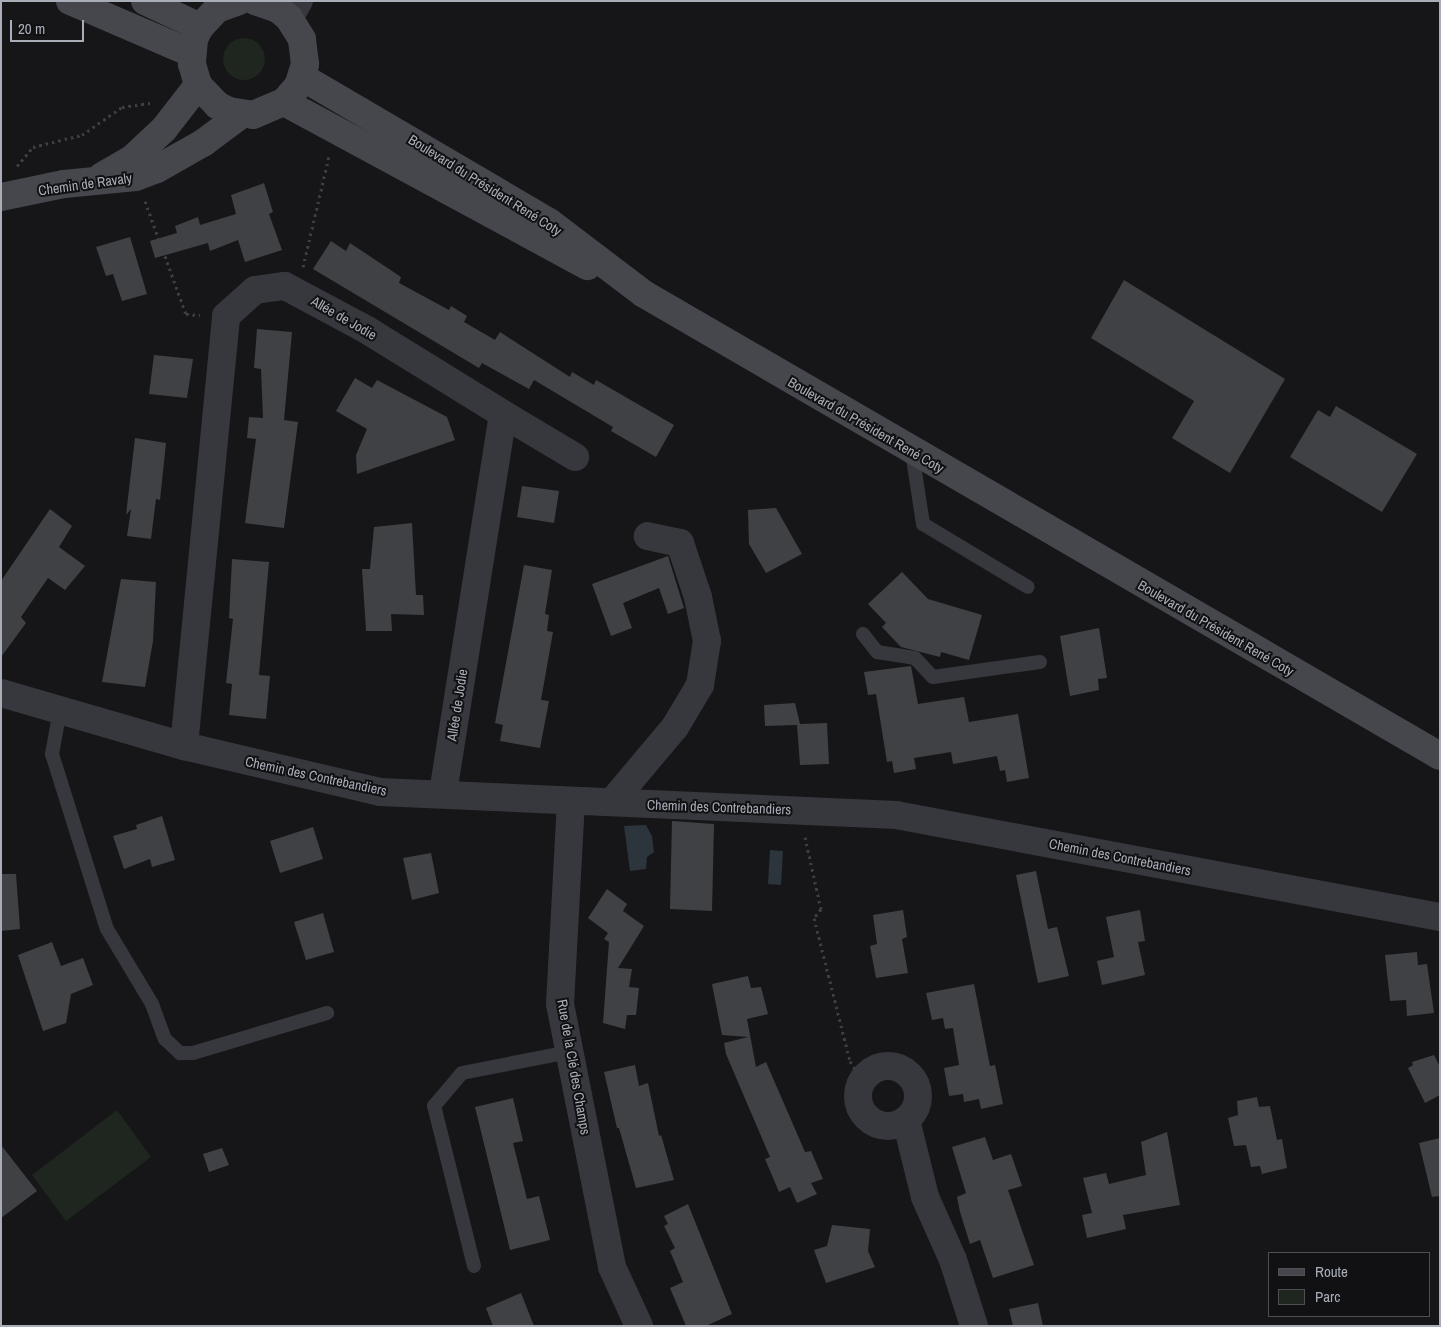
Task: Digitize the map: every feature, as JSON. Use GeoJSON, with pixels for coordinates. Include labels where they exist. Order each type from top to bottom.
{"type":"FeatureCollection","features":[{"type":"Feature","properties":{"kind":"main road"},"geometry":{"type":"LineString","coordinates":[[70,1],[191,53]]}},
{"type":"Feature","properties":{"kind":"main road"},"geometry":{"type":"LineString","coordinates":[[145,1],[200,26]]}},
{"type":"Feature","properties":{"kind":"main road"},"geometry":{"type":"LineString","coordinates":[[239,1],[217,9],[200,26],[191,53],[198,85],[217,105],[242,114],[264,112],[284,102],[302,77],[305,52],[294,9],[278,9],[255,1]]}},
{"type":"Feature","properties":{"kind":"main road","name":"Boulevard du Président René Coty"},"geometry":{"type":"LineString","coordinates":[[302,77],[549,222],[644,294],[912,452],[1440,756]]}},
{"type":"Feature","properties":{"kind":"main road"},"geometry":{"type":"LineString","coordinates":[[94,180],[139,152],[164,129],[198,85]]}},
{"type":"Feature","properties":{"kind":"main road"},"geometry":{"type":"LineString","coordinates":[[284,102],[535,241],[644,294]]}},
{"type":"Feature","properties":{"kind":"main road","name":"Chemin de Ravaly"},"geometry":{"type":"LineString","coordinates":[[1,197],[94,180],[136,177],[157,169],[203,143],[242,114]]}},
{"type":"Feature","properties":{"kind":"street","name":"Allée de Jodie"},"geometry":{"type":"LineString","coordinates":[[226,316],[255,290],[285,286],[367,330],[503,414],[443,793]]}},
{"type":"Feature","properties":{"kind":"street"},"geometry":{"type":"LineString","coordinates":[[184,746],[226,316]]}},
{"type":"Feature","properties":{"kind":"street"},"geometry":{"type":"LineString","coordinates":[[503,414],[575,457]]}},
{"type":"Feature","properties":{"kind":"street"},"geometry":{"type":"LineString","coordinates":[[612,802],[675,727],[700,685],[707,641],[698,597],[680,543],[648,536]]}},
{"type":"Feature","properties":{"kind":"street","name":"Chemin des Contrebandiers"},"geometry":{"type":"LineString","coordinates":[[1,693],[184,746],[380,792],[443,793],[571,801],[896,815],[1440,917]]}},
{"type":"Feature","properties":{"kind":"street","name":"Rue de la Clé des Champs"},"geometry":{"type":"LineString","coordinates":[[571,801],[560,1004],[612,1267],[639,1326]]}},
{"type":"Feature","properties":{"kind":"street"},"geometry":{"type":"LineString","coordinates":[[886,1066],[908,1074],[915,1082],[919,1096],[916,1110],[906,1120],[887,1126],[868,1119],[859,1103],[862,1082],[870,1073],[886,1066]]}},
{"type":"Feature","properties":{"kind":"street"},"geometry":{"type":"LineString","coordinates":[[906,1120],[925,1197],[953,1260],[974,1326]]}},
{"type":"Feature","properties":{"kind":"lane"},"geometry":{"type":"LineString","coordinates":[[912,452],[923,524],[1028,587]]}},
{"type":"Feature","properties":{"kind":"lane"},"geometry":{"type":"LineString","coordinates":[[863,634],[877,652],[915,658],[933,677],[1040,662]]}},
{"type":"Feature","properties":{"kind":"lane"},"geometry":{"type":"LineString","coordinates":[[60,710],[52,754],[107,928],[152,1004],[165,1039],[180,1054],[193,1053],[327,1013]]}},
{"type":"Feature","properties":{"kind":"lane"},"geometry":{"type":"LineString","coordinates":[[474,1266],[434,1106],[462,1073],[569,1052]]}},
{"type":"Feature","properties":{"kind":"path"},"geometry":{"type":"LineString","coordinates":[[14,169],[33,148],[82,134],[122,107],[158,102]]}},
{"type":"Feature","properties":{"kind":"path"},"geometry":{"type":"LineString","coordinates":[[298,292],[330,153]]}},
{"type":"Feature","properties":{"kind":"path"},"geometry":{"type":"LineString","coordinates":[[143,196],[186,314],[226,316]]}},
{"type":"Feature","properties":{"kind":"path"},"geometry":{"type":"LineString","coordinates":[[800,810],[821,909],[814,918],[850,1061],[862,1082]]}},
{"type":"Feature","properties":{"kind":"green space"},"geometry":{"type":"Polygon","coordinates":[[[248,38],[256,41],[262,47],[265,59],[262,71],[256,77],[240,80],[232,77],[226,71],[223,55],[226,47],[232,41],[248,38]]]}},
{"type":"Feature","properties":{"kind":"green space"},"geometry":{"type":"Polygon","coordinates":[[[117,1110],[151,1157],[66,1221],[32,1175],[117,1110]]]}},
{"type":"Feature","properties":{"kind":"shaded area"},"geometry":{"type":"Polygon","coordinates":[[[646,825],[652,836],[654,852],[647,857],[646,869],[630,871],[624,826],[646,825]]]}},
{"type":"Feature","properties":{"kind":"shaded area"},"geometry":{"type":"Polygon","coordinates":[[[770,850],[783,851],[781,885],[768,884],[770,850]]]}},
{"type":"Feature","properties":{"kind":"building"},"geometry":{"type":"Polygon","coordinates":[[[264,183],[273,212],[269,214],[282,250],[245,262],[238,240],[210,251],[208,243],[155,258],[150,241],[177,233],[175,226],[198,217],[200,225],[236,214],[231,195],[264,183]]]}},
{"type":"Feature","properties":{"kind":"building"},"geometry":{"type":"Polygon","coordinates":[[[130,237],[147,294],[122,301],[113,274],[106,276],[96,247],[130,237]]]}},
{"type":"Feature","properties":{"kind":"building"},"geometry":{"type":"Polygon","coordinates":[[[331,241],[346,251],[350,243],[401,277],[399,283],[449,310],[451,306],[467,316],[464,322],[495,340],[500,332],[570,377],[572,372],[594,385],[596,380],[674,425],[656,457],[611,431],[613,427],[534,380],[529,389],[482,363],[479,368],[313,269],[331,241]]]}},
{"type":"Feature","properties":{"kind":"building"},"geometry":{"type":"Polygon","coordinates":[[[1124,280],[1285,379],[1230,473],[1172,438],[1194,401],[1091,338],[1124,280]]]}},
{"type":"Feature","properties":{"kind":"building"},"geometry":{"type":"Polygon","coordinates":[[[257,329],[292,332],[284,420],[298,422],[284,528],[245,523],[256,439],[247,438],[249,417],[263,418],[261,369],[254,368],[257,329]]]}},
{"type":"Feature","properties":{"kind":"building"},"geometry":{"type":"Polygon","coordinates":[[[154,355],[193,359],[187,398],[149,394],[154,355]]]}},
{"type":"Feature","properties":{"kind":"building"},"geometry":{"type":"Polygon","coordinates":[[[355,378],[372,388],[377,380],[447,417],[455,440],[357,474],[356,455],[367,429],[336,411],[355,378]]]}},
{"type":"Feature","properties":{"kind":"building"},"geometry":{"type":"Polygon","coordinates":[[[1336,406],[1417,454],[1382,512],[1290,457],[1318,410],[1330,417],[1336,406]]]}},
{"type":"Feature","properties":{"kind":"building"},"geometry":{"type":"Polygon","coordinates":[[[135,438],[166,443],[160,500],[156,499],[151,539],[127,536],[131,509],[126,515],[135,438]]]}},
{"type":"Feature","properties":{"kind":"building"},"geometry":{"type":"Polygon","coordinates":[[[522,486],[559,491],[554,523],[517,517],[522,486]]]}},
{"type":"Feature","properties":{"kind":"building"},"geometry":{"type":"Polygon","coordinates":[[[776,508],[802,554],[766,573],[749,544],[748,510],[776,508]]]}},
{"type":"Feature","properties":{"kind":"building"},"geometry":{"type":"Polygon","coordinates":[[[50,509],[72,526],[59,547],[85,566],[65,590],[48,578],[21,617],[26,623],[1,657],[1,581],[50,509]]]}},
{"type":"Feature","properties":{"kind":"building"},"geometry":{"type":"Polygon","coordinates":[[[412,523],[416,595],[423,595],[424,615],[391,614],[392,631],[366,631],[362,569],[370,569],[374,527],[412,523]]]}},
{"type":"Feature","properties":{"kind":"building"},"geometry":{"type":"Polygon","coordinates":[[[668,556],[684,608],[668,614],[659,588],[623,603],[632,628],[611,636],[592,584],[668,556]]]}},
{"type":"Feature","properties":{"kind":"building"},"geometry":{"type":"Polygon","coordinates":[[[232,559],[269,562],[259,675],[270,676],[266,719],[229,715],[232,684],[226,683],[233,619],[229,618],[232,559]]]}},
{"type":"Feature","properties":{"kind":"building"},"geometry":{"type":"Polygon","coordinates":[[[524,565],[552,570],[545,614],[549,615],[547,631],[553,632],[541,700],[549,701],[540,748],[500,741],[503,725],[495,723],[524,565]]]}},
{"type":"Feature","properties":{"kind":"building"},"geometry":{"type":"Polygon","coordinates":[[[902,572],[928,599],[982,615],[969,660],[941,652],[940,657],[901,647],[882,627],[886,623],[868,604],[902,572]]]}},
{"type":"Feature","properties":{"kind":"building"},"geometry":{"type":"Polygon","coordinates":[[[121,579],[156,582],[153,641],[145,687],[102,682],[121,579]]]}},
{"type":"Feature","properties":{"kind":"building"},"geometry":{"type":"Polygon","coordinates":[[[1099,628],[1107,678],[1098,679],[1099,690],[1070,696],[1060,636],[1099,628]]]}},
{"type":"Feature","properties":{"kind":"building"},"geometry":{"type":"Polygon","coordinates":[[[911,666],[918,704],[964,697],[969,722],[1018,714],[1029,778],[1007,782],[1005,770],[1000,771],[997,756],[953,764],[951,752],[914,758],[916,769],[894,773],[892,761],[887,762],[876,694],[868,695],[864,672],[911,666]]]}},
{"type":"Feature","properties":{"kind":"building"},"geometry":{"type":"Polygon","coordinates":[[[795,703],[800,724],[827,723],[829,764],[800,765],[797,725],[765,726],[764,705],[795,703]]]}},
{"type":"Feature","properties":{"kind":"building"},"geometry":{"type":"Polygon","coordinates":[[[162,816],[175,860],[152,867],[150,859],[124,869],[113,836],[137,829],[136,825],[162,816]]]}},
{"type":"Feature","properties":{"kind":"building"},"geometry":{"type":"Polygon","coordinates":[[[672,821],[714,824],[712,911],[670,909],[672,821]]]}},
{"type":"Feature","properties":{"kind":"building"},"geometry":{"type":"Polygon","coordinates":[[[313,827],[323,859],[280,873],[270,841],[313,827]]]}},
{"type":"Feature","properties":{"kind":"building"},"geometry":{"type":"Polygon","coordinates":[[[431,853],[439,893],[412,900],[403,858],[431,853]]]}},
{"type":"Feature","properties":{"kind":"building"},"geometry":{"type":"Polygon","coordinates":[[[1036,871],[1048,929],[1057,927],[1069,976],[1038,983],[1016,875],[1036,871]]]}},
{"type":"Feature","properties":{"kind":"building"},"geometry":{"type":"Polygon","coordinates":[[[1,874],[16,874],[20,929],[1,931],[1,874]]]}},
{"type":"Feature","properties":{"kind":"building"},"geometry":{"type":"Polygon","coordinates":[[[607,889],[627,904],[623,911],[644,926],[618,968],[632,969],[629,987],[639,988],[636,1015],[627,1015],[625,1029],[603,1023],[609,942],[604,939],[608,933],[588,918],[607,889]]]}},
{"type":"Feature","properties":{"kind":"building"},"geometry":{"type":"Polygon","coordinates":[[[903,910],[907,937],[902,939],[908,973],[876,978],[870,946],[877,944],[873,915],[903,910]]]}},
{"type":"Feature","properties":{"kind":"building"},"geometry":{"type":"Polygon","coordinates":[[[1140,910],[1145,941],[1138,942],[1145,975],[1102,985],[1097,961],[1114,957],[1106,917],[1140,910]]]}},
{"type":"Feature","properties":{"kind":"building"},"geometry":{"type":"Polygon","coordinates":[[[323,913],[334,952],[306,960],[294,922],[323,913]]]}},
{"type":"Feature","properties":{"kind":"building"},"geometry":{"type":"Polygon","coordinates":[[[52,942],[61,966],[83,958],[93,985],[71,994],[66,1023],[43,1031],[18,955],[52,942]]]}},
{"type":"Feature","properties":{"kind":"building"},"geometry":{"type":"Polygon","coordinates":[[[1417,952],[1418,965],[1427,964],[1434,1013],[1407,1016],[1406,1000],[1390,1001],[1385,955],[1417,952]]]}},
{"type":"Feature","properties":{"kind":"building"},"geometry":{"type":"Polygon","coordinates":[[[748,976],[751,988],[761,987],[768,1014],[747,1019],[756,1067],[766,1062],[805,1152],[811,1151],[823,1179],[811,1183],[817,1194],[797,1203],[790,1187],[779,1192],[765,1159],[770,1157],[726,1054],[724,1043],[748,1037],[722,1035],[712,984],[748,976]]]}},
{"type":"Feature","properties":{"kind":"building"},"geometry":{"type":"Polygon","coordinates":[[[974,984],[990,1066],[995,1065],[1003,1104],[981,1109],[979,1099],[964,1102],[963,1094],[949,1096],[944,1068],[959,1065],[953,1028],[945,1029],[943,1018],[932,1020],[926,993],[974,984]]]}},
{"type":"Feature","properties":{"kind":"building"},"geometry":{"type":"Polygon","coordinates":[[[1434,1055],[1440,1067],[1440,1095],[1425,1103],[1408,1068],[1413,1065],[1412,1062],[1434,1055]]]}},
{"type":"Feature","properties":{"kind":"building"},"geometry":{"type":"Polygon","coordinates":[[[635,1065],[639,1086],[648,1083],[659,1136],[661,1135],[674,1180],[636,1188],[619,1128],[617,1128],[604,1072],[635,1065]]]}},
{"type":"Feature","properties":{"kind":"building"},"geometry":{"type":"Polygon","coordinates":[[[1257,1097],[1259,1107],[1270,1106],[1277,1140],[1282,1139],[1287,1168],[1262,1174],[1260,1166],[1251,1167],[1246,1145],[1234,1146],[1228,1118],[1238,1115],[1237,1101],[1257,1097]]]}},
{"type":"Feature","properties":{"kind":"building"},"geometry":{"type":"Polygon","coordinates":[[[513,1098],[523,1141],[513,1143],[527,1199],[539,1196],[550,1240],[510,1250],[475,1107],[513,1098]]]}},
{"type":"Feature","properties":{"kind":"building"},"geometry":{"type":"Polygon","coordinates":[[[1167,1132],[1180,1205],[1123,1215],[1126,1229],[1087,1238],[1082,1215],[1092,1213],[1083,1178],[1106,1173],[1109,1184],[1146,1175],[1141,1142],[1167,1132]]]}},
{"type":"Feature","properties":{"kind":"building"},"geometry":{"type":"Polygon","coordinates":[[[985,1137],[993,1160],[1011,1154],[1022,1186],[1008,1190],[1034,1265],[993,1278],[980,1240],[970,1244],[957,1197],[966,1193],[952,1147],[985,1137]]]}},
{"type":"Feature","properties":{"kind":"building"},"geometry":{"type":"Polygon","coordinates":[[[1440,1138],[1440,1196],[1432,1197],[1419,1143],[1440,1138]]]}},
{"type":"Feature","properties":{"kind":"building"},"geometry":{"type":"Polygon","coordinates":[[[1,1145],[37,1191],[1,1218],[1,1145]]]}},
{"type":"Feature","properties":{"kind":"building"},"geometry":{"type":"Polygon","coordinates":[[[222,1148],[229,1165],[209,1172],[203,1154],[222,1148]]]}},
{"type":"Feature","properties":{"kind":"building"},"geometry":{"type":"Polygon","coordinates":[[[688,1204],[732,1314],[706,1326],[686,1326],[670,1288],[683,1282],[670,1251],[675,1248],[664,1226],[668,1224],[664,1216],[688,1204]]]}},
{"type":"Feature","properties":{"kind":"building"},"geometry":{"type":"Polygon","coordinates":[[[832,1225],[870,1229],[868,1251],[875,1267],[826,1283],[814,1250],[827,1246],[832,1225]]]}},
{"type":"Feature","properties":{"kind":"building"},"geometry":{"type":"Polygon","coordinates":[[[521,1293],[534,1326],[493,1326],[486,1308],[521,1293]]]}},
{"type":"Feature","properties":{"kind":"building"},"geometry":{"type":"Polygon","coordinates":[[[1038,1303],[1043,1326],[1013,1326],[1009,1309],[1038,1303]]]}}]}
